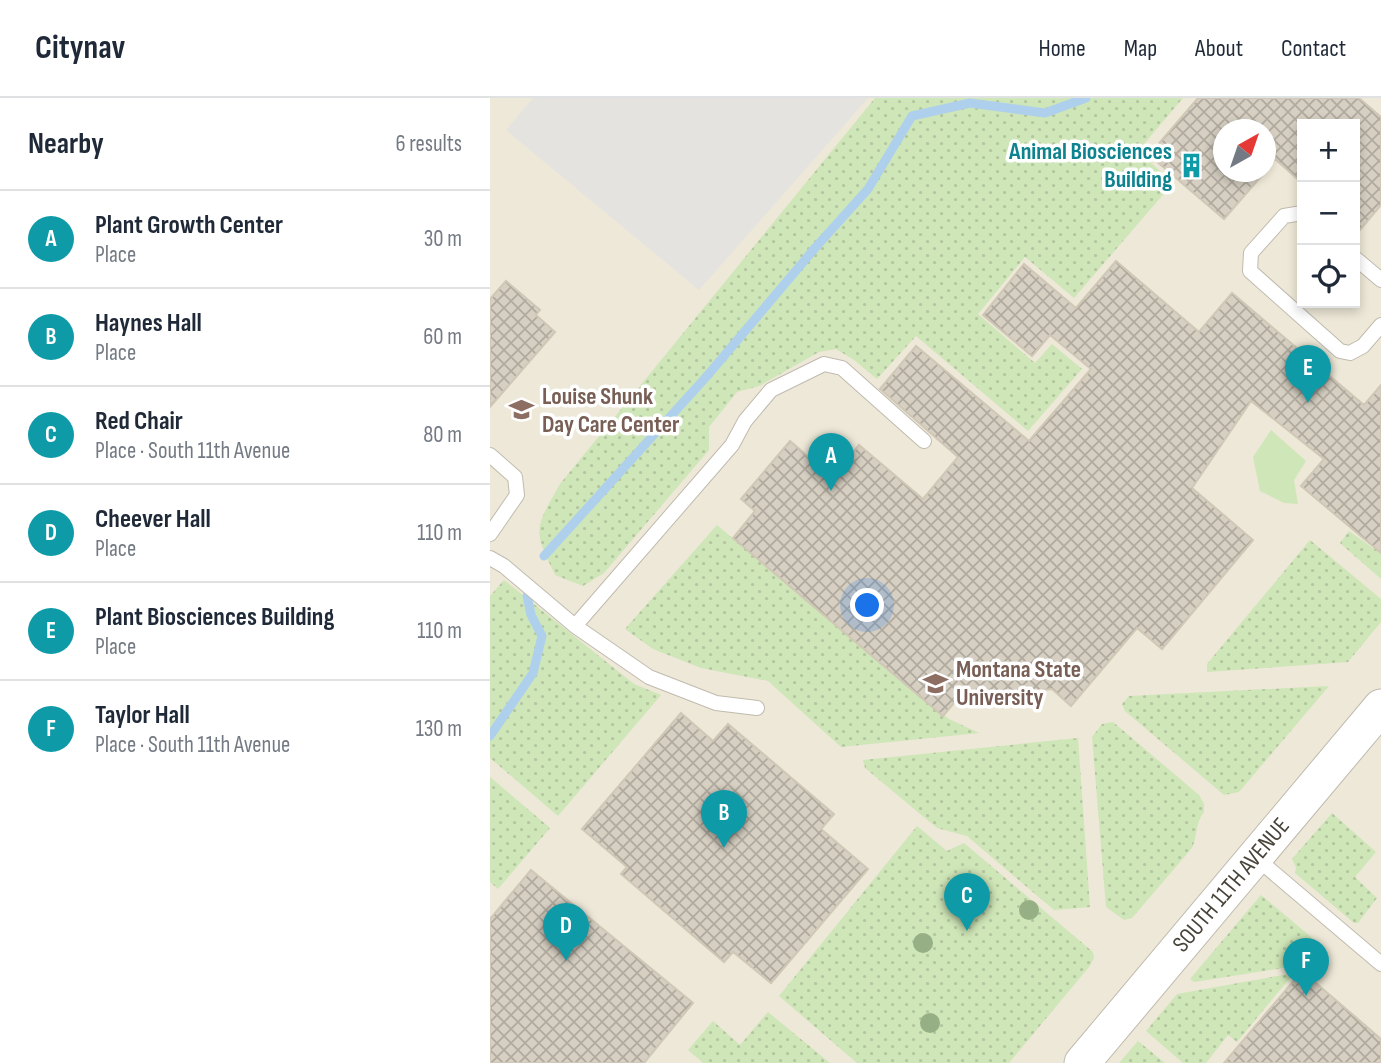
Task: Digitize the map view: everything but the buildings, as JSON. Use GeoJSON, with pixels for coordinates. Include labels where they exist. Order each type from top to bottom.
{"type":"FeatureCollection","features":[{"type":"Feature","properties":{"kind":"street","name":"SOUTH 11TH AVENUE"},"geometry":{"type":"LineString","coordinates":[[1082,1063],[1381,707]]}},
{"type":"Feature","properties":{"kind":"lane"},"geometry":{"type":"LineString","coordinates":[[1297,214],[1284,216],[1251,253],[1250,271],[1340,351],[1350,353],[1363,345],[1381,325]]}},
{"type":"Feature","properties":{"kind":"lane"},"geometry":{"type":"LineString","coordinates":[[1360,262],[1381,280]]}},
{"type":"Feature","properties":{"kind":"lane"},"geometry":{"type":"LineString","coordinates":[[575,626],[732,445],[745,421],[771,390],[824,364],[842,368],[924,441]]}},
{"type":"Feature","properties":{"kind":"lane"},"geometry":{"type":"LineString","coordinates":[[490,455],[516,477],[516,495],[490,534]]}},
{"type":"Feature","properties":{"kind":"lane"},"geometry":{"type":"LineString","coordinates":[[490,558],[504,566],[575,626],[649,677],[716,703],[757,708]]}},
{"type":"Feature","properties":{"kind":"lane"},"geometry":{"type":"LineString","coordinates":[[1255,857],[1381,964]]}},
{"type":"Feature","properties":{"kind":"shaded area","name":"Montana State University"},"geometry":{"type":"Polygon","coordinates":[[[490,98],[1381,98],[1381,1063],[490,1063],[490,98]]]}},
{"type":"Feature","properties":{"kind":"shaded area"},"geometry":{"type":"Polygon","coordinates":[[[533,98],[868,98],[699,290],[506,130],[533,98]]]}},
{"type":"Feature","properties":{"kind":"green space"},"geometry":{"type":"Polygon","coordinates":[[[875,98],[1183,98],[1138,151],[1173,183],[1074,298],[1025,257],[978,314],[1035,363],[1052,344],[1082,369],[1028,431],[916,336],[877,379],[836,349],[819,352],[759,386],[737,392],[709,427],[709,450],[604,573],[583,586],[555,575],[543,547],[540,529],[545,511],[560,484],[875,98]]]}},
{"type":"Feature","properties":{"kind":"green space"},"geometry":{"type":"Polygon","coordinates":[[[1271,430],[1306,461],[1294,480],[1298,504],[1284,503],[1260,491],[1253,457],[1271,430]]]}},
{"type":"Feature","properties":{"kind":"green space"},"geometry":{"type":"Polygon","coordinates":[[[717,525],[949,719],[979,733],[841,747],[768,681],[701,668],[653,649],[625,629],[717,525]]]}},
{"type":"Feature","properties":{"kind":"green space"},"geometry":{"type":"Polygon","coordinates":[[[1349,531],[1374,549],[1381,542],[1381,579],[1340,543],[1349,531]]]}},
{"type":"Feature","properties":{"kind":"green space"},"geometry":{"type":"Polygon","coordinates":[[[1310,540],[1381,599],[1381,622],[1348,662],[1207,672],[1207,664],[1310,540]]]}},
{"type":"Feature","properties":{"kind":"green space"},"geometry":{"type":"Polygon","coordinates":[[[504,580],[634,684],[661,695],[558,816],[490,758],[490,596],[504,580]]]}},
{"type":"Feature","properties":{"kind":"green space"},"geometry":{"type":"Polygon","coordinates":[[[1329,686],[1239,792],[1224,795],[1125,711],[1122,704],[1129,696],[1329,686]]]}},
{"type":"Feature","properties":{"kind":"green space"},"geometry":{"type":"Polygon","coordinates":[[[1113,722],[1199,795],[1204,804],[1204,812],[1199,820],[1192,848],[1132,918],[1124,920],[1106,907],[1092,737],[1102,724],[1113,722]]]}},
{"type":"Feature","properties":{"kind":"green space"},"geometry":{"type":"Polygon","coordinates":[[[1078,738],[1090,907],[1054,910],[967,836],[937,828],[865,768],[863,760],[1078,738]]]}},
{"type":"Feature","properties":{"kind":"green space"},"geometry":{"type":"Polygon","coordinates":[[[490,777],[550,828],[498,889],[490,882],[490,777]]]}},
{"type":"Feature","properties":{"kind":"green space"},"geometry":{"type":"Polygon","coordinates":[[[1332,813],[1376,852],[1355,877],[1377,898],[1358,923],[1354,923],[1295,873],[1296,867],[1292,859],[1332,813]]]}},
{"type":"Feature","properties":{"kind":"green space"},"geometry":{"type":"Polygon","coordinates":[[[917,826],[947,851],[964,843],[1093,952],[1094,958],[1089,967],[1009,1063],[857,1063],[779,996],[917,826]]]}},
{"type":"Feature","properties":{"kind":"green space"},"geometry":{"type":"Polygon","coordinates":[[[1261,895],[1317,942],[1318,953],[1309,964],[1194,982],[1190,979],[1261,895]]]}},
{"type":"Feature","properties":{"kind":"green space"},"geometry":{"type":"Polygon","coordinates":[[[1294,973],[1237,1042],[1228,1035],[1206,1063],[1183,1063],[1146,1031],[1177,994],[1294,973]]]}},
{"type":"Feature","properties":{"kind":"green space"},"geometry":{"type":"Polygon","coordinates":[[[768,1012],[830,1063],[703,1063],[688,1050],[713,1021],[740,1045],[768,1012]]]}},
{"type":"Feature","properties":{"kind":"green space"},"geometry":{"type":"Polygon","coordinates":[[[1138,1041],[1165,1063],[1119,1063],[1138,1041]]]}},
{"type":"Feature","properties":{"kind":"waterway"},"geometry":{"type":"LineString","coordinates":[[544,556],[707,376],[868,189],[912,116],[970,103],[1045,113],[1086,98]]}},
{"type":"Feature","properties":{"kind":"waterway"},"geometry":{"type":"LineString","coordinates":[[490,736],[533,673],[542,636],[531,615],[527,596]]}},
{"type":"Feature","properties":{"kind":"place","name":"Animal Biosciences Building"},"geometry":{"type":"Point","coordinates":[1192,165]}},
{"type":"Feature","properties":{"kind":"place","name":"Plant Biosciences Building"},"geometry":{"type":"Point","coordinates":[1308,403]}},
{"type":"Feature","properties":{"kind":"place","name":"Louise Shunk Day Care Center"},"geometry":{"type":"Point","coordinates":[522,410]}},
{"type":"Feature","properties":{"kind":"place","name":"Plant Growth Center"},"geometry":{"type":"Point","coordinates":[831,491]}},
{"type":"Feature","properties":{"kind":"place","name":"Montana State University"},"geometry":{"type":"Point","coordinates":[936,683]}},
{"type":"Feature","properties":{"kind":"place","name":"Haynes Hall"},"geometry":{"type":"Point","coordinates":[724,848]}},
{"type":"Feature","properties":{"kind":"place","name":"Red Chair"},"geometry":{"type":"Point","coordinates":[967,931]}},
{"type":"Feature","properties":{"kind":"place","name":"Cheever Hall"},"geometry":{"type":"Point","coordinates":[566,961]}},
{"type":"Feature","properties":{"kind":"place","name":"Taylor Hall"},"geometry":{"type":"Point","coordinates":[1306,996]}}]}
